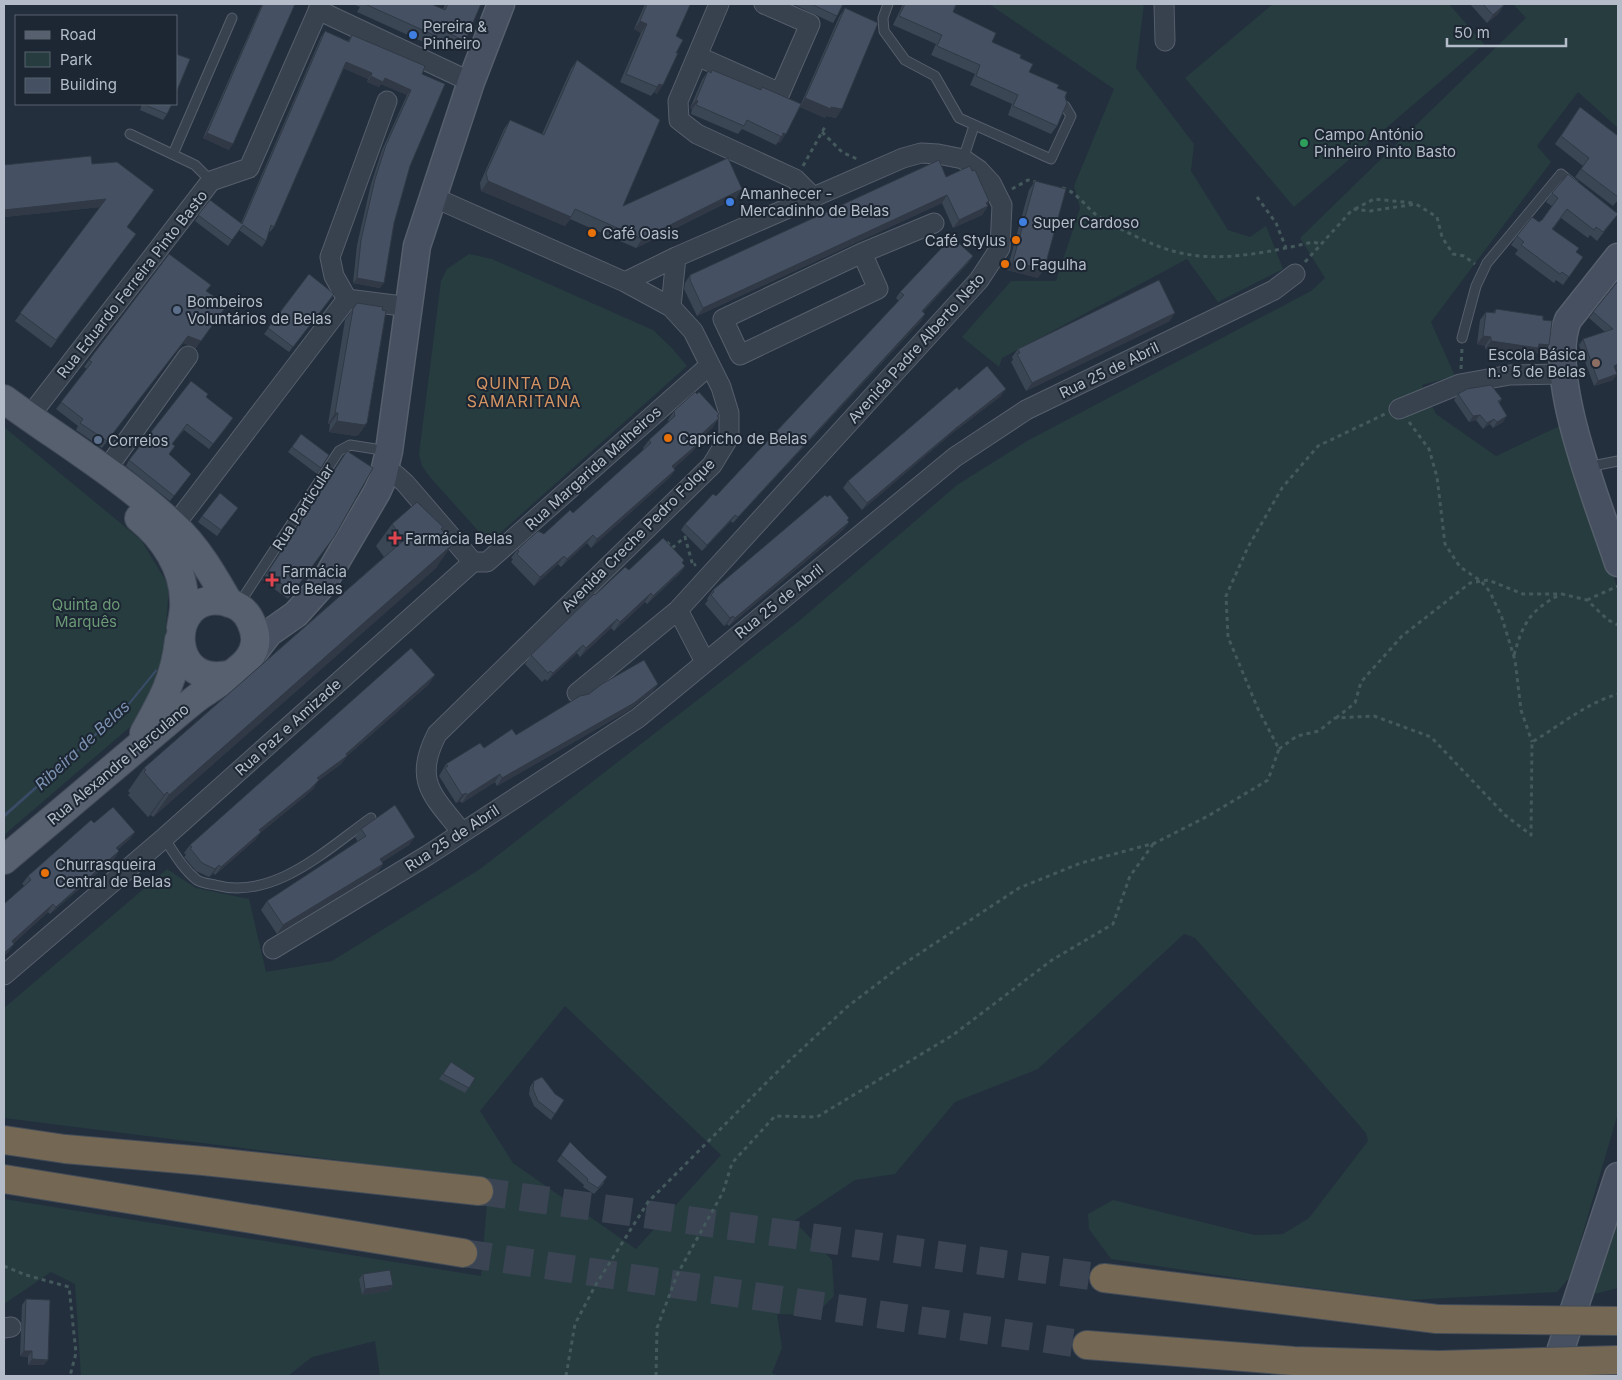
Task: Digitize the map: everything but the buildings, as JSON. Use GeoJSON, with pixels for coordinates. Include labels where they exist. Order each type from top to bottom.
{"type":"FeatureCollection","features":[{"type":"Feature","properties":{"kind":"highway"},"geometry":{"type":"LineString","coordinates":[[4,1140],[65,1149],[479,1191]]}},
{"type":"Feature","properties":{"kind":"highway"},"geometry":{"type":"LineString","coordinates":[[4,1178],[216,1215],[463,1253]]}},
{"type":"Feature","properties":{"kind":"highway"},"geometry":{"type":"LineString","coordinates":[[1104,1278],[1437,1319],[1618,1321]]}},
{"type":"Feature","properties":{"kind":"highway"},"geometry":{"type":"LineString","coordinates":[[1088,1345],[1294,1361],[1439,1365],[1618,1360]]}},
{"type":"Feature","properties":{"kind":"main road"},"geometry":{"type":"LineString","coordinates":[[283,621],[269,621],[237,607],[217,601],[205,603],[194,608],[186,617],[180,634],[182,653],[188,664],[198,672],[210,676],[223,676],[243,664],[269,633],[283,621],[296,614],[324,584],[377,492],[387,461],[417,246],[471,82],[501,4]]}},
{"type":"Feature","properties":{"kind":"main road"},"geometry":{"type":"LineString","coordinates":[[1618,257],[1568,320],[1563,332],[1562,374],[1574,429],[1618,563]]}},
{"type":"Feature","properties":{"kind":"main road"},"geometry":{"type":"LineString","coordinates":[[4,399],[16,415],[144,522],[163,543],[170,554],[182,586],[184,602],[174,675],[166,694],[134,750]]}},
{"type":"Feature","properties":{"kind":"main road"},"geometry":{"type":"LineString","coordinates":[[16,415],[106,470],[174,526],[203,560],[255,632],[255,644],[243,664]]}},
{"type":"Feature","properties":{"kind":"main road","name":"Rua Alexandre Herculano"},"geometry":{"type":"LineString","coordinates":[[4,860],[134,750],[206,691],[243,664]]}},
{"type":"Feature","properties":{"kind":"main road"},"geometry":{"type":"LineString","coordinates":[[1552,1376],[1618,1176]]}},
{"type":"Feature","properties":{"kind":"street"},"geometry":{"type":"LineString","coordinates":[[719,4],[678,101],[679,120],[698,134],[795,179],[814,198]]}},
{"type":"Feature","properties":{"kind":"street"},"geometry":{"type":"LineString","coordinates":[[697,56],[780,93],[810,24],[764,4]]}},
{"type":"Feature","properties":{"kind":"street"},"geometry":{"type":"LineString","coordinates":[[1164,4],[1165,41]]}},
{"type":"Feature","properties":{"kind":"street"},"geometry":{"type":"LineString","coordinates":[[319,7],[471,82]]}},
{"type":"Feature","properties":{"kind":"street","name":"Rua Eduardo Ferreira Pinto Basto"},"geometry":{"type":"LineString","coordinates":[[16,415],[211,181],[248,168],[319,7]]}},
{"type":"Feature","properties":{"kind":"street"},"geometry":{"type":"LineString","coordinates":[[347,300],[334,276],[330,257],[387,101]]}},
{"type":"Feature","properties":{"kind":"street","name":"Avenida Padre Alberto Neto"},"geometry":{"type":"LineString","coordinates":[[577,693],[678,610],[980,280],[1000,248],[1002,205],[991,183],[979,170],[963,159],[921,153],[887,165],[676,257],[625,282]]}},
{"type":"Feature","properties":{"kind":"street","name":"Avenida Creche Pedro Folque"},"geometry":{"type":"LineString","coordinates":[[433,197],[625,282],[671,307],[693,331],[710,365],[729,413],[729,437],[712,465],[437,734],[427,754],[426,776],[433,795],[461,831]]}},
{"type":"Feature","properties":{"kind":"street"},"geometry":{"type":"LineString","coordinates":[[693,331],[724,319],[862,253],[934,223]]}},
{"type":"Feature","properties":{"kind":"street"},"geometry":{"type":"LineString","coordinates":[[724,319],[740,355],[878,289],[862,253]]}},
{"type":"Feature","properties":{"kind":"street"},"geometry":{"type":"LineString","coordinates":[[671,307],[676,257]]}},
{"type":"Feature","properties":{"kind":"street","name":"Rua 25 de Abril"},"geometry":{"type":"LineString","coordinates":[[274,949],[420,860],[461,831],[638,718],[955,457],[1018,415],[1274,290],[1295,274]]}},
{"type":"Feature","properties":{"kind":"street"},"geometry":{"type":"LineString","coordinates":[[347,300],[410,307]]}},
{"type":"Feature","properties":{"kind":"street"},"geometry":{"type":"LineString","coordinates":[[174,526],[347,300]]}},
{"type":"Feature","properties":{"kind":"street"},"geometry":{"type":"LineString","coordinates":[[106,470],[188,356]]}},
{"type":"Feature","properties":{"kind":"street","name":"Rua Margarida Malheiros"},"geometry":{"type":"LineString","coordinates":[[473,562],[487,562],[710,365]]}},
{"type":"Feature","properties":{"kind":"street"},"geometry":{"type":"LineString","coordinates":[[1399,409],[1460,384],[1510,375],[1562,374]]}},
{"type":"Feature","properties":{"kind":"street"},"geometry":{"type":"LineString","coordinates":[[387,461],[396,475],[473,562]]}},
{"type":"Feature","properties":{"kind":"street","name":"Rua Paz e Amizade"},"geometry":{"type":"LineString","coordinates":[[4,975],[164,838],[473,562]]}},
{"type":"Feature","properties":{"kind":"street"},"geometry":{"type":"LineString","coordinates":[[678,610],[705,662]]}},
{"type":"Feature","properties":{"kind":"lane"},"geometry":{"type":"LineString","coordinates":[[888,4],[882,18],[884,31],[905,60],[935,76],[959,118],[1051,159],[1071,116],[1065,106]]}},
{"type":"Feature","properties":{"kind":"lane"},"geometry":{"type":"LineString","coordinates":[[173,154],[232,18]]}},
{"type":"Feature","properties":{"kind":"lane"},"geometry":{"type":"LineString","coordinates":[[963,159],[974,126]]}},
{"type":"Feature","properties":{"kind":"lane"},"geometry":{"type":"LineString","coordinates":[[130,134],[195,165],[211,181]]}},
{"type":"Feature","properties":{"kind":"lane"},"geometry":{"type":"LineString","coordinates":[[1462,338],[1476,286],[1484,270],[1561,174],[1582,191]]}},
{"type":"Feature","properties":{"kind":"lane","name":"Rua Particular"},"geometry":{"type":"LineString","coordinates":[[237,607],[339,451],[350,445],[387,461]]}},
{"type":"Feature","properties":{"kind":"lane"},"geometry":{"type":"LineString","coordinates":[[1587,467],[1618,461]]}},
{"type":"Feature","properties":{"kind":"lane"},"geometry":{"type":"LineString","coordinates":[[164,838],[183,866],[199,881],[224,888],[254,887],[294,872],[372,818]]}},
{"type":"Feature","properties":{"kind":"path"},"geometry":{"type":"LineString","coordinates":[[795,179],[826,125]]}},
{"type":"Feature","properties":{"kind":"path"},"geometry":{"type":"LineString","coordinates":[[822,132],[842,152],[862,161],[887,165]]}},
{"type":"Feature","properties":{"kind":"path"},"geometry":{"type":"LineString","coordinates":[[998,196],[1028,180],[1044,184]]}},
{"type":"Feature","properties":{"kind":"path"},"geometry":{"type":"LineString","coordinates":[[1053,186],[1069,190],[1102,219],[1173,252],[1206,256],[1255,253],[1313,242],[1321,244]]}},
{"type":"Feature","properties":{"kind":"path"},"geometry":{"type":"LineString","coordinates":[[1257,197],[1276,223],[1286,248]]}},
{"type":"Feature","properties":{"kind":"path"},"geometry":{"type":"LineString","coordinates":[[1295,274],[1353,209],[1374,199],[1391,202],[1402,200],[1416,204],[1437,217],[1442,237],[1453,254],[1464,256],[1484,270]]}},
{"type":"Feature","properties":{"kind":"path"},"geometry":{"type":"LineString","coordinates":[[1353,209],[1370,211],[1416,204]]}},
{"type":"Feature","properties":{"kind":"path"},"geometry":{"type":"LineString","coordinates":[[1460,384],[1462,338]]}},
{"type":"Feature","properties":{"kind":"path"},"geometry":{"type":"LineString","coordinates":[[1279,749],[1258,708],[1228,637],[1226,596],[1248,547],[1282,488],[1318,446],[1372,419],[1399,409],[1429,449],[1437,477],[1445,544],[1460,566],[1481,581],[1490,592],[1502,618],[1513,656],[1520,710],[1532,742],[1531,835],[1505,814],[1431,737],[1374,716],[1335,718]]}},
{"type":"Feature","properties":{"kind":"path"},"geometry":{"type":"LineString","coordinates":[[650,526],[672,548],[685,536],[693,566],[706,554],[720,564]]}},
{"type":"Feature","properties":{"kind":"path"},"geometry":{"type":"LineString","coordinates":[[566,1376],[574,1324],[595,1286],[648,1202],[774,1075],[847,1007],[902,965],[1019,888],[1080,863],[1155,843],[1208,816],[1268,780],[1279,749],[1297,736],[1319,731],[1355,703],[1361,682],[1402,636],[1470,582],[1488,580],[1524,594],[1562,594],[1587,600],[1608,620],[1618,625]]}},
{"type":"Feature","properties":{"kind":"path"},"geometry":{"type":"LineString","coordinates":[[1587,600],[1618,586]]}},
{"type":"Feature","properties":{"kind":"path"},"geometry":{"type":"LineString","coordinates":[[1513,656],[1522,627],[1542,604],[1562,594]]}},
{"type":"Feature","properties":{"kind":"path"},"geometry":{"type":"LineString","coordinates":[[1532,742],[1583,709],[1606,697],[1618,694]]}},
{"type":"Feature","properties":{"kind":"path"},"geometry":{"type":"LineString","coordinates":[[656,1376],[657,1328],[677,1275],[723,1192],[732,1164],[775,1116],[817,1117],[953,1036],[1052,960],[1113,924],[1130,876],[1155,843]]}},
{"type":"Feature","properties":{"kind":"path"},"geometry":{"type":"LineString","coordinates":[[4,1266],[26,1275],[69,1287],[76,1353],[70,1376]]}},
{"type":"Feature","properties":{"kind":"green space"},"geometry":{"type":"Polygon","coordinates":[[[989,4],[1144,4],[1136,68],[1194,144],[1191,171],[1228,230],[1250,237],[1266,226],[1283,269],[1218,302],[1187,259],[1002,358],[999,367],[962,337],[1011,281],[1056,281],[1080,208],[1074,186],[1114,89],[989,4]]]}},
{"type":"Feature","properties":{"kind":"green space","name":"Campo António Pinheiro Pinto Basto"},"geometry":{"type":"Polygon","coordinates":[[[1273,4],[1449,4],[1484,44],[1294,207],[1185,78],[1273,4]]]}},
{"type":"Feature","properties":{"kind":"green space"},"geometry":{"type":"Polygon","coordinates":[[[1513,4],[1618,4],[1618,128],[1578,92],[1537,146],[1551,162],[1431,322],[1455,376],[1422,385],[1436,414],[1496,456],[1562,425],[1618,589],[1618,1113],[1570,1277],[1557,1292],[1409,1300],[1263,1282],[1111,1259],[1089,1229],[1088,1214],[1113,1200],[1254,1235],[1283,1234],[1309,1218],[1368,1141],[1366,1133],[1195,938],[1184,934],[1038,1069],[955,1102],[895,1174],[855,1180],[794,1221],[832,1260],[834,1296],[815,1315],[777,1314],[782,1348],[772,1373],[779,1376],[380,1376],[375,1341],[312,1357],[288,1376],[81,1376],[75,1284],[51,1272],[4,1304],[4,1199],[481,1276],[489,1179],[4,1118],[4,1008],[167,869],[196,888],[249,899],[266,972],[332,961],[480,869],[799,621],[957,485],[1027,441],[1311,291],[1325,278],[1300,238],[1526,18],[1513,4]],[[565,1006],[480,1111],[513,1163],[636,1249],[721,1155],[565,1006]]]}},
{"type":"Feature","properties":{"kind":"green space"},"geometry":{"type":"Polygon","coordinates":[[[469,254],[492,259],[653,330],[687,366],[489,543],[430,477],[422,466],[419,454],[441,281],[447,269],[469,254]]]}},
{"type":"Feature","properties":{"kind":"green space","name":"Quinta do Marquês"},"geometry":{"type":"Polygon","coordinates":[[[4,427],[141,540],[169,586],[163,666],[137,721],[4,835],[4,427]]]}},
{"type":"Feature","properties":{"kind":"green space"},"geometry":{"type":"Polygon","coordinates":[[[1618,1222],[1618,1288],[1594,1294],[1618,1222]]]}},
{"type":"Feature","properties":{"kind":"water"},"geometry":{"type":"Polygon","coordinates":[[[156,669],[157,671],[127,708],[4,818],[4,814],[125,707],[156,669]]]}},
{"type":"Feature","properties":{"kind":"tunnel"},"geometry":{"type":"LineString","coordinates":[[479,1191],[1104,1278]]}},
{"type":"Feature","properties":{"kind":"tunnel"},"geometry":{"type":"LineString","coordinates":[[463,1253],[1087,1345]]}},
{"type":"Feature","properties":{"kind":"place","name":"Pereira & Pinheiro"},"geometry":{"type":"Point","coordinates":[413,35]}},
{"type":"Feature","properties":{"kind":"place","name":"Campo António Pinheiro Pinto Basto"},"geometry":{"type":"Point","coordinates":[1304,143]}},
{"type":"Feature","properties":{"kind":"place","name":"Amanhecer - Mercadinho de Belas"},"geometry":{"type":"Point","coordinates":[730,202]}},
{"type":"Feature","properties":{"kind":"place","name":"Super Cardoso"},"geometry":{"type":"Point","coordinates":[1023,222]}},
{"type":"Feature","properties":{"kind":"place","name":"Café Oasis"},"geometry":{"type":"Point","coordinates":[592,233]}},
{"type":"Feature","properties":{"kind":"place","name":"Café Stylus"},"geometry":{"type":"Point","coordinates":[1016,240]}},
{"type":"Feature","properties":{"kind":"place","name":"O Fagulha"},"geometry":{"type":"Point","coordinates":[1005,264]}},
{"type":"Feature","properties":{"kind":"place","name":"Bombeiros Voluntários de Belas"},"geometry":{"type":"Point","coordinates":[177,310]}},
{"type":"Feature","properties":{"kind":"place","name":"Escola Básica n.º 5 de Belas"},"geometry":{"type":"Point","coordinates":[1596,363]}},
{"type":"Feature","properties":{"kind":"place","name":"Capricho de Belas"},"geometry":{"type":"Point","coordinates":[668,438]}},
{"type":"Feature","properties":{"kind":"place","name":"Correios"},"geometry":{"type":"Point","coordinates":[98,440]}},
{"type":"Feature","properties":{"kind":"place","name":"Farmácia Belas"},"geometry":{"type":"Point","coordinates":[395,538]}},
{"type":"Feature","properties":{"kind":"place","name":"Farmácia de Belas"},"geometry":{"type":"Point","coordinates":[272,580]}},
{"type":"Feature","properties":{"kind":"place","name":"Churrasqueira Central de Belas"},"geometry":{"type":"Point","coordinates":[45,873]}},
{"type":"Feature","properties":{"kind":"district","name":"QUINTA DA SAMARITANA"},"geometry":{"type":"Point","coordinates":[524,392]}},
{"type":"Feature","properties":{"kind":"water label","name":"Ribeira de Belas"},"geometry":{"type":"Point","coordinates":[82,745]}}]}
